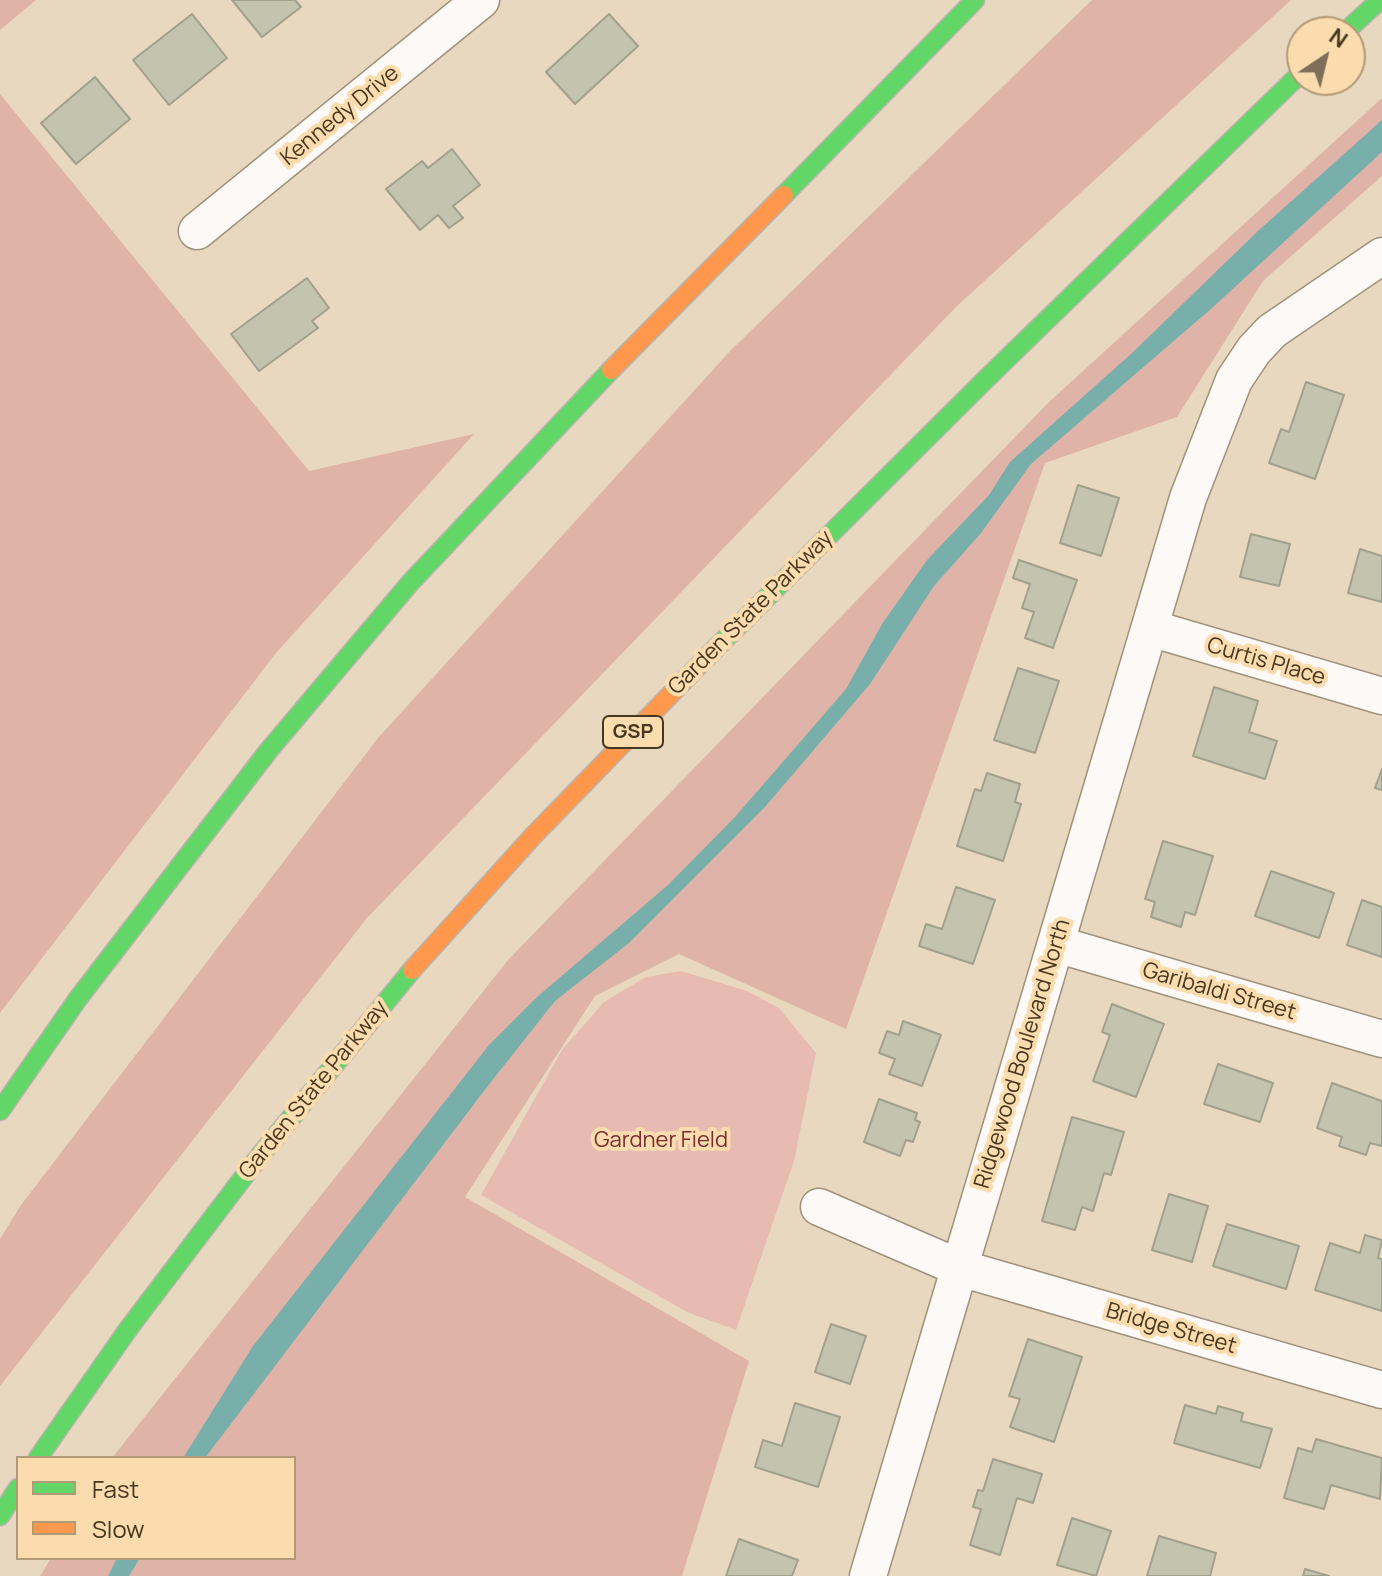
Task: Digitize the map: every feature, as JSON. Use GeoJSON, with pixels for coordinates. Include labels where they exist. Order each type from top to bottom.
{"type":"FeatureCollection","features":[{"type":"Feature","properties":{"kind":"highway"},"geometry":{"type":"LineString","coordinates":[[0,1111],[77,1000],[205,831],[410,583],[556,427],[975,0]]}},
{"type":"Feature","properties":{"kind":"highway"},"geometry":{"type":"LineString","coordinates":[[1362,16],[1380,0]]}},
{"type":"Feature","properties":{"kind":"highway","name":"Garden State Parkway"},"geometry":{"type":"LineString","coordinates":[[39,1456],[138,1316],[277,1134],[391,994],[522,847],[682,682],[985,380],[1286,88]]}},
{"type":"Feature","properties":{"kind":"highway"},"geometry":{"type":"LineString","coordinates":[[0,1516],[16,1491]]}},
{"type":"Feature","properties":{"kind":"street","name":"Kennedy Drive"},"geometry":{"type":"LineString","coordinates":[[197,231],[481,0]]}},
{"type":"Feature","properties":{"kind":"street","name":"Ridgewood Boulevard North"},"geometry":{"type":"LineString","coordinates":[[868,1576],[1188,498],[1234,380],[1254,350],[1284,320],[1382,256]]}},
{"type":"Feature","properties":{"kind":"street","name":"Curtis Place"},"geometry":{"type":"LineString","coordinates":[[1150,628],[1382,696]]}},
{"type":"Feature","properties":{"kind":"street","name":"Garibaldi Street"},"geometry":{"type":"LineString","coordinates":[[1056,944],[1382,1039]]}},
{"type":"Feature","properties":{"kind":"street","name":"Bridge Street"},"geometry":{"type":"LineString","coordinates":[[819,1207],[960,1268],[1382,1390]]}},
{"type":"Feature","properties":{"kind":"green space","name":"Gardner Field"},"geometry":{"type":"Polygon","coordinates":[[[681,971],[747,991],[779,1008],[816,1053],[794,1161],[736,1330],[687,1312],[481,1195],[562,1050],[604,1002],[646,977],[681,971]]]}},
{"type":"Feature","properties":{"kind":"shaded area"},"geometry":{"type":"Polygon","coordinates":[[[0,0],[36,0],[0,30],[0,0]]]}},
{"type":"Feature","properties":{"kind":"shaded area"},"geometry":{"type":"Polygon","coordinates":[[[1092,0],[1291,0],[956,307],[367,918],[0,1386],[0,1239],[21,1205],[378,738],[731,350],[1092,0]]]}},
{"type":"Feature","properties":{"kind":"shaded area"},"geometry":{"type":"Polygon","coordinates":[[[0,94],[309,471],[474,434],[276,653],[0,1013],[0,94]]]}},
{"type":"Feature","properties":{"kind":"shaded area"},"geometry":{"type":"Polygon","coordinates":[[[1382,98],[1382,176],[1263,281],[1177,417],[1045,463],[846,1029],[679,954],[595,996],[465,1197],[749,1361],[682,1576],[40,1576],[50,1560],[296,1560],[296,1456],[114,1456],[508,960],[1049,402],[1382,98]]]}},
{"type":"Feature","properties":{"kind":"water"},"geometry":{"type":"Polygon","coordinates":[[[1382,120],[1382,152],[1212,308],[1031,464],[981,533],[934,586],[870,684],[765,807],[629,943],[555,1001],[207,1456],[184,1456],[253,1346],[489,1045],[537,997],[668,885],[735,817],[846,689],[882,624],[927,560],[989,495],[1010,462],[1132,353],[1258,231],[1382,120]]]}},
{"type":"Feature","properties":{"kind":"water"},"geometry":{"type":"Polygon","coordinates":[[[116,1560],[139,1560],[129,1576],[108,1576],[116,1560]]]}},
{"type":"Feature","properties":{"kind":"building"},"geometry":{"type":"Polygon","coordinates":[[[232,0],[295,0],[301,7],[262,37],[232,0]]]}},
{"type":"Feature","properties":{"kind":"building"},"geometry":{"type":"Polygon","coordinates":[[[192,14],[227,58],[169,105],[133,60],[192,14]]]}},
{"type":"Feature","properties":{"kind":"building"},"geometry":{"type":"Polygon","coordinates":[[[609,14],[638,46],[575,104],[546,72],[609,14]]]}},
{"type":"Feature","properties":{"kind":"building"},"geometry":{"type":"Polygon","coordinates":[[[95,77],[130,119],[76,164],[41,123],[95,77]]]}},
{"type":"Feature","properties":{"kind":"building"},"geometry":{"type":"Polygon","coordinates":[[[452,149],[480,185],[453,206],[463,218],[449,228],[438,215],[420,230],[386,189],[422,161],[428,168],[452,149]]]}},
{"type":"Feature","properties":{"kind":"building"},"geometry":{"type":"Polygon","coordinates":[[[307,278],[329,308],[312,321],[318,328],[259,371],[231,334],[307,278]]]}},
{"type":"Feature","properties":{"kind":"building"},"geometry":{"type":"Polygon","coordinates":[[[1306,382],[1344,395],[1315,479],[1269,463],[1281,429],[1289,432],[1306,382]]]}},
{"type":"Feature","properties":{"kind":"building"},"geometry":{"type":"Polygon","coordinates":[[[1078,485],[1119,498],[1101,556],[1060,543],[1078,485]]]}},
{"type":"Feature","properties":{"kind":"building"},"geometry":{"type":"Polygon","coordinates":[[[1251,534],[1290,544],[1279,586],[1240,577],[1251,534]]]}},
{"type":"Feature","properties":{"kind":"building"},"geometry":{"type":"Polygon","coordinates":[[[1360,549],[1382,556],[1382,602],[1348,593],[1360,549]]]}},
{"type":"Feature","properties":{"kind":"building"},"geometry":{"type":"Polygon","coordinates":[[[1019,560],[1077,580],[1053,648],[1025,638],[1034,612],[1022,608],[1030,584],[1013,578],[1019,560]]]}},
{"type":"Feature","properties":{"kind":"building"},"geometry":{"type":"Polygon","coordinates":[[[1018,668],[1059,681],[1035,753],[994,740],[1018,668]]]}},
{"type":"Feature","properties":{"kind":"building"},"geometry":{"type":"Polygon","coordinates":[[[1214,687],[1258,701],[1249,732],[1277,741],[1265,779],[1193,756],[1214,687]]]}},
{"type":"Feature","properties":{"kind":"building"},"geometry":{"type":"Polygon","coordinates":[[[1382,769],[1382,790],[1375,788],[1382,769]]]}},
{"type":"Feature","properties":{"kind":"building"},"geometry":{"type":"Polygon","coordinates":[[[987,773],[1020,784],[1015,802],[1021,804],[1003,861],[957,846],[975,789],[981,791],[987,773]]]}},
{"type":"Feature","properties":{"kind":"building"},"geometry":{"type":"Polygon","coordinates":[[[1163,841],[1213,856],[1195,915],[1185,912],[1181,927],[1151,917],[1155,902],[1145,899],[1163,841]]]}},
{"type":"Feature","properties":{"kind":"building"},"geometry":{"type":"Polygon","coordinates":[[[1271,871],[1334,893],[1319,938],[1255,916],[1271,871]]]}},
{"type":"Feature","properties":{"kind":"building"},"geometry":{"type":"Polygon","coordinates":[[[956,887],[995,900],[973,964],[919,946],[926,924],[942,929],[956,887]]]}},
{"type":"Feature","properties":{"kind":"building"},"geometry":{"type":"Polygon","coordinates":[[[1362,900],[1382,907],[1382,957],[1347,945],[1362,900]]]}},
{"type":"Feature","properties":{"kind":"building"},"geometry":{"type":"Polygon","coordinates":[[[1112,1004],[1164,1024],[1136,1097],[1093,1081],[1110,1035],[1102,1032],[1112,1004]]]}},
{"type":"Feature","properties":{"kind":"building"},"geometry":{"type":"Polygon","coordinates":[[[903,1021],[941,1035],[922,1086],[889,1074],[895,1059],[879,1053],[887,1031],[899,1035],[903,1021]]]}},
{"type":"Feature","properties":{"kind":"building"},"geometry":{"type":"Polygon","coordinates":[[[1218,1064],[1273,1083],[1260,1122],[1204,1104],[1218,1064]]]}},
{"type":"Feature","properties":{"kind":"building"},"geometry":{"type":"Polygon","coordinates":[[[1332,1083],[1382,1101],[1382,1146],[1370,1143],[1366,1155],[1339,1146],[1342,1137],[1317,1128],[1332,1083]]]}},
{"type":"Feature","properties":{"kind":"building"},"geometry":{"type":"Polygon","coordinates":[[[879,1099],[917,1113],[915,1120],[920,1122],[913,1142],[906,1140],[900,1156],[864,1142],[879,1099]]]}},
{"type":"Feature","properties":{"kind":"building"},"geometry":{"type":"Polygon","coordinates":[[[1072,1117],[1124,1132],[1111,1175],[1104,1173],[1093,1211],[1082,1207],[1075,1230],[1042,1221],[1072,1117]]]}},
{"type":"Feature","properties":{"kind":"building"},"geometry":{"type":"Polygon","coordinates":[[[1169,1194],[1208,1206],[1192,1262],[1152,1250],[1169,1194]]]}},
{"type":"Feature","properties":{"kind":"building"},"geometry":{"type":"Polygon","coordinates":[[[1227,1224],[1299,1246],[1286,1289],[1213,1266],[1227,1224]]]}},
{"type":"Feature","properties":{"kind":"building"},"geometry":{"type":"Polygon","coordinates":[[[1365,1235],[1382,1240],[1378,1258],[1382,1259],[1382,1311],[1315,1290],[1330,1243],[1360,1253],[1365,1235]]]}},
{"type":"Feature","properties":{"kind":"building"},"geometry":{"type":"Polygon","coordinates":[[[831,1324],[866,1336],[850,1384],[815,1372],[831,1324]]]}},
{"type":"Feature","properties":{"kind":"building"},"geometry":{"type":"Polygon","coordinates":[[[1028,1339],[1082,1357],[1054,1442],[1010,1427],[1020,1399],[1009,1396],[1028,1339]]]}},
{"type":"Feature","properties":{"kind":"building"},"geometry":{"type":"Polygon","coordinates":[[[795,1403],[840,1417],[818,1487],[755,1467],[763,1440],[782,1446],[795,1403]]]}},
{"type":"Feature","properties":{"kind":"building"},"geometry":{"type":"Polygon","coordinates":[[[1185,1405],[1216,1414],[1218,1406],[1243,1413],[1241,1421],[1272,1429],[1260,1468],[1174,1443],[1185,1405]]]}},
{"type":"Feature","properties":{"kind":"building"},"geometry":{"type":"Polygon","coordinates":[[[1316,1439],[1382,1458],[1380,1499],[1331,1485],[1324,1509],[1284,1498],[1298,1448],[1312,1452],[1316,1439]]]}},
{"type":"Feature","properties":{"kind":"building"},"geometry":{"type":"Polygon","coordinates":[[[993,1459],[1042,1474],[1033,1503],[1017,1498],[1000,1555],[970,1545],[981,1509],[973,1507],[978,1490],[983,1491],[993,1459]]]}},
{"type":"Feature","properties":{"kind":"building"},"geometry":{"type":"Polygon","coordinates":[[[1072,1518],[1111,1531],[1096,1576],[1057,1565],[1072,1518]]]}},
{"type":"Feature","properties":{"kind":"building"},"geometry":{"type":"Polygon","coordinates":[[[1159,1536],[1216,1553],[1210,1576],[1147,1576],[1159,1536]]]}},
{"type":"Feature","properties":{"kind":"building"},"geometry":{"type":"Polygon","coordinates":[[[739,1539],[798,1560],[792,1576],[726,1576],[739,1539]]]}},
{"type":"Feature","properties":{"kind":"building"},"geometry":{"type":"Polygon","coordinates":[[[1305,1569],[1329,1576],[1303,1576],[1305,1569]]]}},
{"type":"Feature","properties":{"kind":"traffic: fast"},"geometry":{"type":"LineString","coordinates":[[784,195],[975,0]]}},
{"type":"Feature","properties":{"kind":"traffic: fast"},"geometry":{"type":"LineString","coordinates":[[1362,16],[1380,0]]}},
{"type":"Feature","properties":{"kind":"traffic: fast"},"geometry":{"type":"LineString","coordinates":[[707,657],[985,380],[1286,88]]}},
{"type":"Feature","properties":{"kind":"traffic: fast"},"geometry":{"type":"LineString","coordinates":[[0,1111],[77,1000],[269,750],[410,583],[611,370]]}},
{"type":"Feature","properties":{"kind":"traffic: fast"},"geometry":{"type":"LineString","coordinates":[[39,1456],[129,1328],[258,1158],[412,970]]}},
{"type":"Feature","properties":{"kind":"traffic: fast"},"geometry":{"type":"LineString","coordinates":[[0,1516],[16,1491]]}},
{"type":"Feature","properties":{"kind":"traffic: slow"},"geometry":{"type":"LineString","coordinates":[[611,370],[784,195]]}},
{"type":"Feature","properties":{"kind":"traffic: slow"},"geometry":{"type":"LineString","coordinates":[[412,970],[533,836],[707,657]]}}]}
